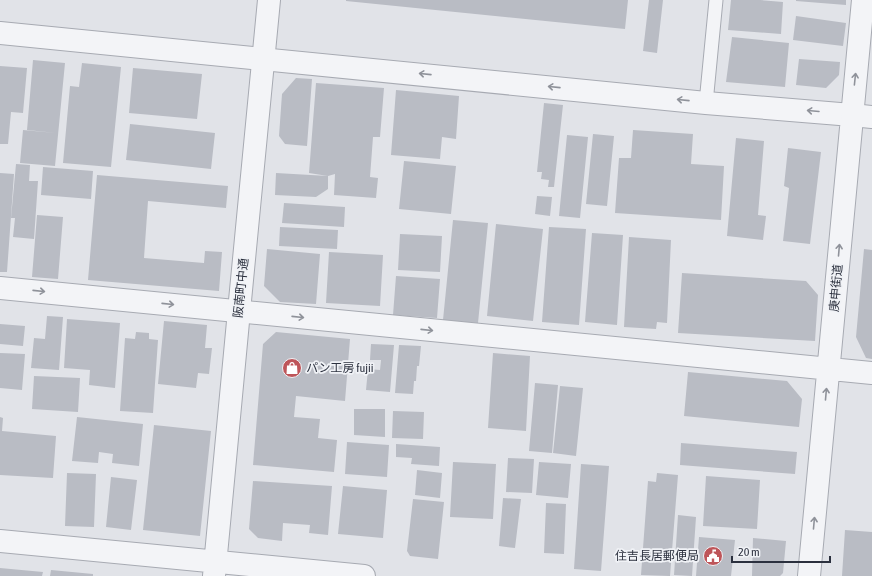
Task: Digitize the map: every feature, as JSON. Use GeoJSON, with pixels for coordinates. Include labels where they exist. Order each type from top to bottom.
{"type":"FeatureCollection","features":[{"type":"Feature","properties":{"kind":"street","name":"阪南町中通"},"geometry":{"type":"LineString","coordinates":[[215,569],[270,0]]}},
{"type":"Feature","properties":{"kind":"street","name":"庚申街道"},"geometry":{"type":"LineString","coordinates":[[809,576],[828,369],[862,116],[863,0]]}},
{"type":"Feature","properties":{"kind":"street"},"geometry":{"type":"LineString","coordinates":[[0,33],[706,103],[862,116]]}},
{"type":"Feature","properties":{"kind":"street"},"geometry":{"type":"LineString","coordinates":[[0,288],[872,373]]}},
{"type":"Feature","properties":{"kind":"street"},"geometry":{"type":"LineString","coordinates":[[0,541],[215,569],[364,576]]}},
{"type":"Feature","properties":{"kind":"lane"},"geometry":{"type":"LineString","coordinates":[[706,103],[716,0]]}},
{"type":"Feature","properties":{"kind":"building"},"geometry":{"type":"Polygon","coordinates":[[[346,0],[628,0],[625,29],[346,0]]]}},
{"type":"Feature","properties":{"kind":"building"},"geometry":{"type":"Polygon","coordinates":[[[649,0],[663,0],[657,53],[643,51],[649,0]]]}},
{"type":"Feature","properties":{"kind":"building"},"geometry":{"type":"Polygon","coordinates":[[[731,0],[783,2],[781,34],[728,30],[731,0]]]}},
{"type":"Feature","properties":{"kind":"building"},"geometry":{"type":"Polygon","coordinates":[[[846,0],[846,5],[796,1],[846,0]]]}},
{"type":"Feature","properties":{"kind":"building"},"geometry":{"type":"Polygon","coordinates":[[[796,16],[846,23],[843,46],[793,40],[796,16]]]}},
{"type":"Feature","properties":{"kind":"building"},"geometry":{"type":"Polygon","coordinates":[[[732,37],[789,43],[785,87],[726,82],[732,37]]]}},
{"type":"Feature","properties":{"kind":"building"},"geometry":{"type":"Polygon","coordinates":[[[799,59],[840,62],[839,75],[826,88],[796,85],[799,59]]]}},
{"type":"Feature","properties":{"kind":"building"},"geometry":{"type":"Polygon","coordinates":[[[33,60],[65,63],[55,166],[20,163],[23,130],[56,133],[27,130],[33,60]]]}},
{"type":"Feature","properties":{"kind":"building"},"geometry":{"type":"Polygon","coordinates":[[[82,63],[121,67],[111,167],[63,163],[70,86],[79,87],[82,63]]]}},
{"type":"Feature","properties":{"kind":"building"},"geometry":{"type":"Polygon","coordinates":[[[0,66],[27,68],[23,113],[11,112],[8,144],[0,144],[0,66]]]}},
{"type":"Feature","properties":{"kind":"building"},"geometry":{"type":"Polygon","coordinates":[[[133,68],[202,74],[197,119],[129,113],[133,68]]]}},
{"type":"Feature","properties":{"kind":"building"},"geometry":{"type":"Polygon","coordinates":[[[296,78],[312,79],[307,146],[285,144],[279,136],[282,94],[296,78]]]}},
{"type":"Feature","properties":{"kind":"building"},"geometry":{"type":"Polygon","coordinates":[[[316,83],[384,88],[380,137],[373,137],[370,177],[378,178],[376,198],[334,195],[335,174],[328,176],[309,173],[316,83]]]}},
{"type":"Feature","properties":{"kind":"building"},"geometry":{"type":"Polygon","coordinates":[[[396,90],[459,96],[456,139],[442,137],[440,159],[391,155],[396,90]]]}},
{"type":"Feature","properties":{"kind":"building"},"geometry":{"type":"Polygon","coordinates":[[[544,103],[563,105],[554,187],[548,187],[549,180],[541,179],[542,172],[537,172],[544,103]]]}},
{"type":"Feature","properties":{"kind":"building"},"geometry":{"type":"Polygon","coordinates":[[[130,124],[215,133],[211,169],[126,160],[130,124]]]}},
{"type":"Feature","properties":{"kind":"building"},"geometry":{"type":"Polygon","coordinates":[[[633,130],[693,134],[691,164],[724,166],[721,220],[615,213],[619,158],[631,158],[633,130]]]}},
{"type":"Feature","properties":{"kind":"building"},"geometry":{"type":"Polygon","coordinates":[[[593,134],[614,136],[607,206],[586,204],[593,134]]]}},
{"type":"Feature","properties":{"kind":"building"},"geometry":{"type":"Polygon","coordinates":[[[567,135],[588,137],[580,218],[559,216],[567,135]]]}},
{"type":"Feature","properties":{"kind":"building"},"geometry":{"type":"Polygon","coordinates":[[[736,138],[764,141],[758,215],[766,216],[763,240],[727,236],[736,138]]]}},
{"type":"Feature","properties":{"kind":"building"},"geometry":{"type":"Polygon","coordinates":[[[788,148],[821,152],[810,244],[783,241],[789,188],[784,186],[788,148]]]}},
{"type":"Feature","properties":{"kind":"building"},"geometry":{"type":"Polygon","coordinates":[[[404,161],[456,166],[451,214],[399,209],[404,161]]]}},
{"type":"Feature","properties":{"kind":"building"},"geometry":{"type":"Polygon","coordinates":[[[16,164],[30,165],[29,181],[38,181],[34,239],[13,237],[15,218],[11,218],[16,164]]]}},
{"type":"Feature","properties":{"kind":"building"},"geometry":{"type":"Polygon","coordinates":[[[43,167],[93,171],[91,199],[41,195],[43,167]]]}},
{"type":"Feature","properties":{"kind":"building"},"geometry":{"type":"Polygon","coordinates":[[[0,173],[14,174],[7,272],[0,272],[0,173]]]}},
{"type":"Feature","properties":{"kind":"building"},"geometry":{"type":"Polygon","coordinates":[[[276,173],[328,176],[328,189],[316,197],[275,195],[276,173]]]}},
{"type":"Feature","properties":{"kind":"building"},"geometry":{"type":"Polygon","coordinates":[[[97,175],[228,186],[226,208],[148,201],[144,258],[204,263],[205,251],[222,252],[219,291],[88,280],[97,175]]]}},
{"type":"Feature","properties":{"kind":"building"},"geometry":{"type":"Polygon","coordinates":[[[537,196],[552,197],[550,216],[535,214],[537,196]]]}},
{"type":"Feature","properties":{"kind":"building"},"geometry":{"type":"Polygon","coordinates":[[[284,203],[345,207],[344,227],[282,223],[284,203]]]}},
{"type":"Feature","properties":{"kind":"building"},"geometry":{"type":"Polygon","coordinates":[[[37,215],[63,217],[58,279],[32,277],[37,215]]]}},
{"type":"Feature","properties":{"kind":"building"},"geometry":{"type":"Polygon","coordinates":[[[453,220],[488,223],[478,323],[443,320],[453,220]]]}},
{"type":"Feature","properties":{"kind":"building"},"geometry":{"type":"Polygon","coordinates":[[[496,224],[543,229],[533,321],[487,316],[496,224]]]}},
{"type":"Feature","properties":{"kind":"building"},"geometry":{"type":"Polygon","coordinates":[[[280,227],[338,230],[337,249],[279,246],[280,227]]]}},
{"type":"Feature","properties":{"kind":"building"},"geometry":{"type":"Polygon","coordinates":[[[549,227],[586,229],[579,325],[542,322],[549,227]]]}},
{"type":"Feature","properties":{"kind":"building"},"geometry":{"type":"Polygon","coordinates":[[[592,233],[623,235],[617,325],[585,322],[592,233]]]}},
{"type":"Feature","properties":{"kind":"building"},"geometry":{"type":"Polygon","coordinates":[[[400,234],[442,236],[440,272],[398,270],[400,234]]]}},
{"type":"Feature","properties":{"kind":"building"},"geometry":{"type":"Polygon","coordinates":[[[629,237],[671,240],[667,323],[657,322],[656,329],[624,327],[629,237]]]}},
{"type":"Feature","properties":{"kind":"building"},"geometry":{"type":"Polygon","coordinates":[[[267,249],[320,254],[316,304],[280,302],[264,286],[267,249]]]}},
{"type":"Feature","properties":{"kind":"building"},"geometry":{"type":"Polygon","coordinates":[[[864,249],[872,250],[872,359],[866,358],[856,337],[864,249]]]}},
{"type":"Feature","properties":{"kind":"building"},"geometry":{"type":"Polygon","coordinates":[[[329,252],[383,255],[380,306],[326,303],[329,252]]]}},
{"type":"Feature","properties":{"kind":"building"},"geometry":{"type":"Polygon","coordinates":[[[682,273],[806,281],[818,295],[815,341],[678,333],[682,273]]]}},
{"type":"Feature","properties":{"kind":"building"},"geometry":{"type":"Polygon","coordinates":[[[396,276],[440,279],[437,318],[393,315],[396,276]]]}},
{"type":"Feature","properties":{"kind":"building"},"geometry":{"type":"Polygon","coordinates":[[[47,316],[63,317],[59,370],[31,368],[34,338],[45,339],[47,316]]]}},
{"type":"Feature","properties":{"kind":"building"},"geometry":{"type":"Polygon","coordinates":[[[67,319],[120,323],[115,388],[89,385],[90,370],[64,368],[67,319]]]}},
{"type":"Feature","properties":{"kind":"building"},"geometry":{"type":"Polygon","coordinates":[[[164,321],[207,325],[205,348],[212,348],[209,374],[198,373],[196,388],[158,384],[164,321]]]}},
{"type":"Feature","properties":{"kind":"building"},"geometry":{"type":"Polygon","coordinates":[[[0,324],[25,326],[23,346],[0,344],[0,324]]]}},
{"type":"Feature","properties":{"kind":"building"},"geometry":{"type":"Polygon","coordinates":[[[136,332],[149,333],[149,339],[158,340],[153,413],[120,411],[125,338],[135,339],[136,332]]]}},
{"type":"Feature","properties":{"kind":"building"},"geometry":{"type":"Polygon","coordinates":[[[276,332],[350,339],[345,401],[296,396],[294,417],[320,419],[318,438],[337,440],[334,472],[253,465],[263,344],[276,332]]]}},
{"type":"Feature","properties":{"kind":"building"},"geometry":{"type":"Polygon","coordinates":[[[371,344],[394,345],[390,392],[366,390],[368,369],[380,370],[381,360],[370,360],[371,344]]]}},
{"type":"Feature","properties":{"kind":"building"},"geometry":{"type":"Polygon","coordinates":[[[399,345],[421,346],[419,366],[417,366],[413,394],[395,393],[399,345]]]}},
{"type":"Feature","properties":{"kind":"building"},"geometry":{"type":"Polygon","coordinates":[[[0,353],[25,354],[22,390],[0,388],[0,353]]]}},
{"type":"Feature","properties":{"kind":"building"},"geometry":{"type":"Polygon","coordinates":[[[493,353],[530,356],[526,431],[488,428],[493,353]]]}},
{"type":"Feature","properties":{"kind":"building"},"geometry":{"type":"Polygon","coordinates":[[[688,372],[787,381],[802,399],[799,427],[684,416],[688,372]]]}},
{"type":"Feature","properties":{"kind":"building"},"geometry":{"type":"Polygon","coordinates":[[[34,376],[80,378],[78,412],[32,409],[34,376]]]}},
{"type":"Feature","properties":{"kind":"building"},"geometry":{"type":"Polygon","coordinates":[[[535,383],[558,385],[552,453],[529,451],[535,383]]]}},
{"type":"Feature","properties":{"kind":"building"},"geometry":{"type":"Polygon","coordinates":[[[560,386],[583,388],[576,456],[553,453],[560,386]]]}},
{"type":"Feature","properties":{"kind":"building"},"geometry":{"type":"Polygon","coordinates":[[[354,409],[385,409],[385,437],[354,435],[354,409]]]}},
{"type":"Feature","properties":{"kind":"building"},"geometry":{"type":"Polygon","coordinates":[[[393,411],[424,412],[423,439],[392,438],[393,411]]]}},
{"type":"Feature","properties":{"kind":"building"},"geometry":{"type":"Polygon","coordinates":[[[0,417],[3,418],[2,431],[56,436],[53,478],[0,475],[0,417]]]}},
{"type":"Feature","properties":{"kind":"building"},"geometry":{"type":"Polygon","coordinates":[[[77,417],[143,424],[139,466],[112,463],[113,454],[99,452],[98,463],[72,461],[77,417]]]}},
{"type":"Feature","properties":{"kind":"building"},"geometry":{"type":"Polygon","coordinates":[[[154,425],[211,431],[200,536],[143,530],[154,425]]]}},
{"type":"Feature","properties":{"kind":"building"},"geometry":{"type":"Polygon","coordinates":[[[347,442],[389,445],[387,477],[345,474],[347,442]]]}},
{"type":"Feature","properties":{"kind":"building"},"geometry":{"type":"Polygon","coordinates":[[[681,443],[797,452],[795,474],[680,465],[681,443]]]}},
{"type":"Feature","properties":{"kind":"building"},"geometry":{"type":"Polygon","coordinates":[[[396,444],[440,447],[439,466],[411,464],[412,458],[396,457],[396,444]]]}},
{"type":"Feature","properties":{"kind":"building"},"geometry":{"type":"Polygon","coordinates":[[[508,458],[534,459],[532,493],[506,492],[508,458]]]}},
{"type":"Feature","properties":{"kind":"building"},"geometry":{"type":"Polygon","coordinates":[[[453,462],[496,464],[493,519],[450,517],[453,462]]]}},
{"type":"Feature","properties":{"kind":"building"},"geometry":{"type":"Polygon","coordinates":[[[539,462],[571,464],[568,498],[536,495],[539,462]]]}},
{"type":"Feature","properties":{"kind":"building"},"geometry":{"type":"Polygon","coordinates":[[[581,464],[609,466],[601,571],[574,569],[581,464]]]}},
{"type":"Feature","properties":{"kind":"building"},"geometry":{"type":"Polygon","coordinates":[[[417,470],[442,473],[440,498],[415,495],[417,470]]]}},
{"type":"Feature","properties":{"kind":"building"},"geometry":{"type":"Polygon","coordinates":[[[67,473],[96,474],[94,527],[65,526],[67,473]]]}},
{"type":"Feature","properties":{"kind":"building"},"geometry":{"type":"Polygon","coordinates":[[[657,473],[678,475],[670,576],[641,575],[648,481],[656,482],[657,473]]]}},
{"type":"Feature","properties":{"kind":"building"},"geometry":{"type":"Polygon","coordinates":[[[706,476],[760,480],[757,529],[703,526],[706,476]]]}},
{"type":"Feature","properties":{"kind":"building"},"geometry":{"type":"Polygon","coordinates":[[[111,477],[137,480],[131,530],[106,527],[111,477]]]}},
{"type":"Feature","properties":{"kind":"building"},"geometry":{"type":"Polygon","coordinates":[[[253,481],[332,486],[328,535],[309,533],[310,525],[283,523],[282,541],[258,538],[249,529],[253,481]]]}},
{"type":"Feature","properties":{"kind":"building"},"geometry":{"type":"Polygon","coordinates":[[[343,486],[387,490],[383,538],[338,534],[343,486]]]}},
{"type":"Feature","properties":{"kind":"building"},"geometry":{"type":"Polygon","coordinates":[[[503,498],[521,499],[515,548],[499,546],[503,498]]]}},
{"type":"Feature","properties":{"kind":"building"},"geometry":{"type":"Polygon","coordinates":[[[413,499],[444,502],[438,559],[410,556],[407,551],[413,499]]]}},
{"type":"Feature","properties":{"kind":"building"},"geometry":{"type":"Polygon","coordinates":[[[546,503],[566,504],[564,554],[544,553],[546,503]]]}},
{"type":"Feature","properties":{"kind":"building"},"geometry":{"type":"Polygon","coordinates":[[[678,515],[696,517],[692,576],[674,575],[678,515]]]}},
{"type":"Feature","properties":{"kind":"building"},"geometry":{"type":"Polygon","coordinates":[[[845,530],[872,532],[872,576],[842,576],[845,530]]]}},
{"type":"Feature","properties":{"kind":"building"},"geometry":{"type":"Polygon","coordinates":[[[699,537],[735,540],[731,576],[696,576],[699,537]]]}},
{"type":"Feature","properties":{"kind":"building"},"geometry":{"type":"Polygon","coordinates":[[[753,538],[786,541],[783,573],[780,576],[752,576],[753,538]]]}},
{"type":"Feature","properties":{"kind":"building"},"geometry":{"type":"Polygon","coordinates":[[[0,568],[43,572],[42,576],[0,576],[0,568]]]}},
{"type":"Feature","properties":{"kind":"building"},"geometry":{"type":"Polygon","coordinates":[[[51,570],[93,574],[93,576],[50,576],[51,570]]]}},
{"type":"Feature","properties":{"kind":"place","name":"パン工房 fujii"},"geometry":{"type":"Point","coordinates":[292,368]}},
{"type":"Feature","properties":{"kind":"place","name":"住吉長居郵便局"},"geometry":{"type":"Point","coordinates":[713,556]}}]}
